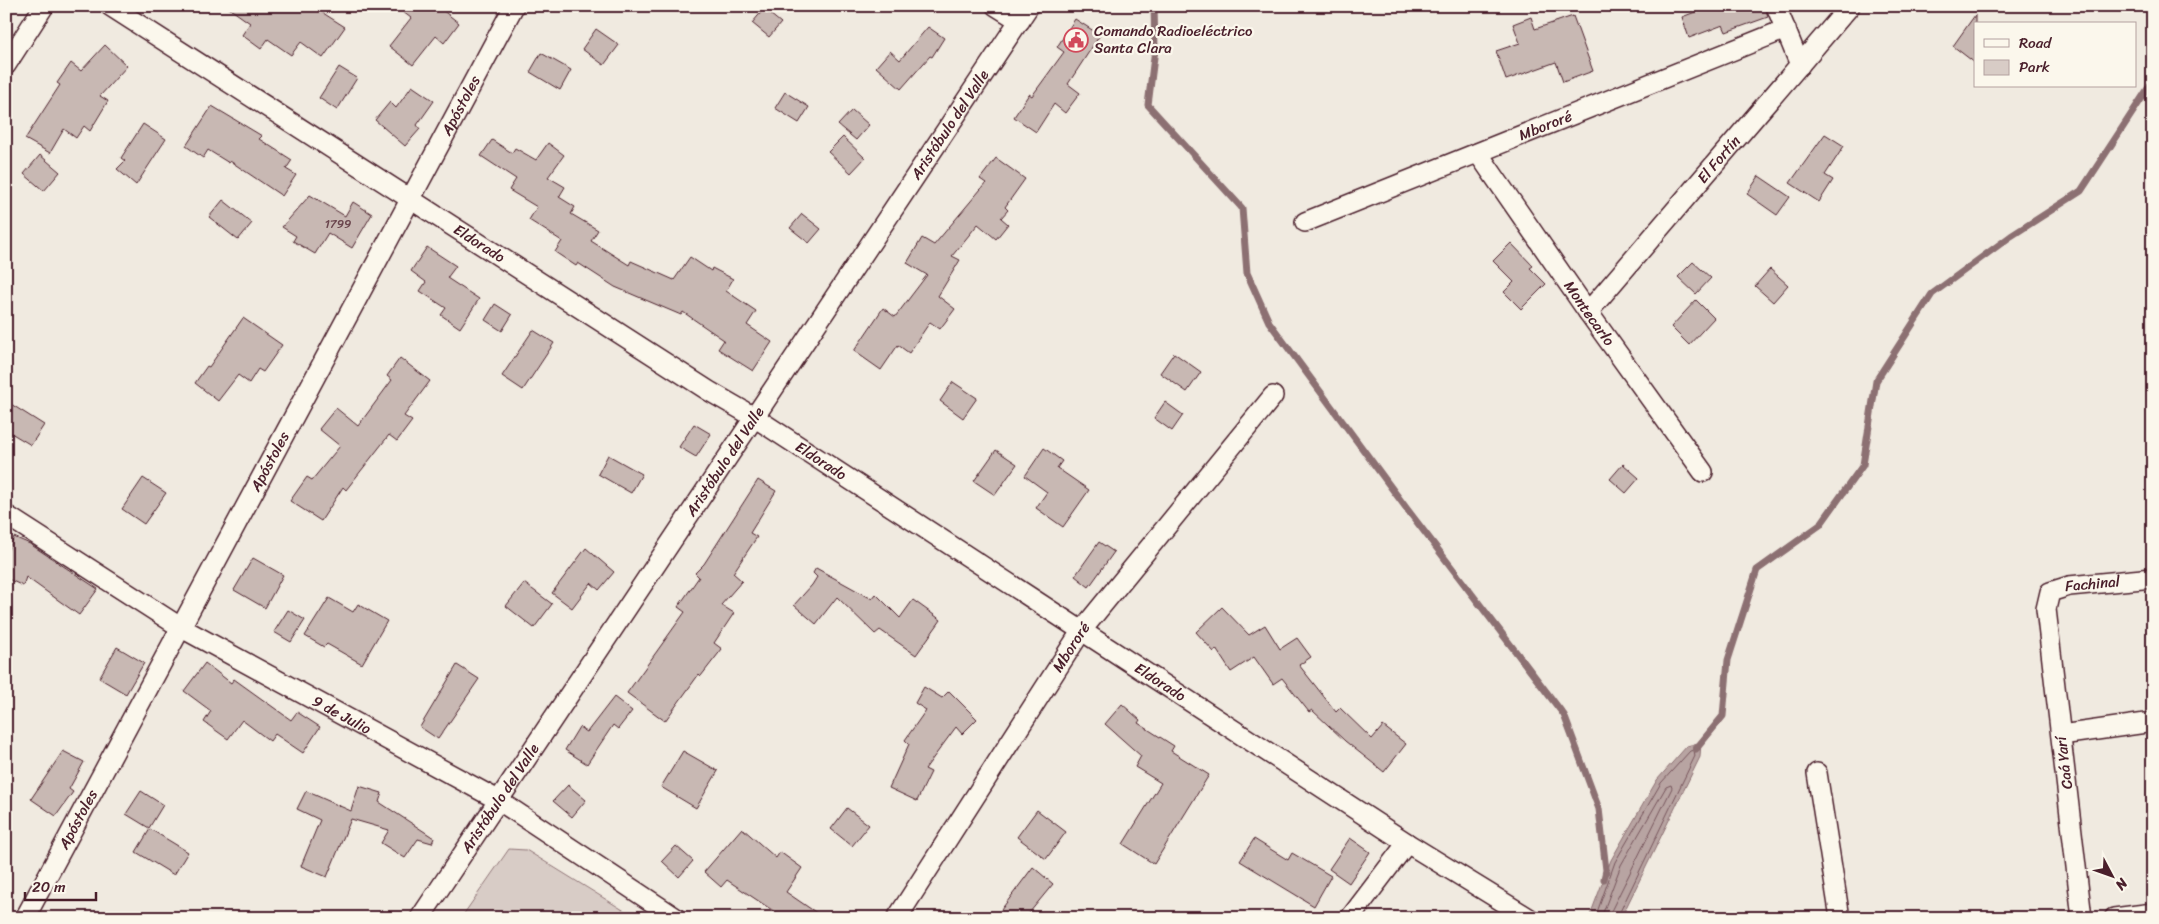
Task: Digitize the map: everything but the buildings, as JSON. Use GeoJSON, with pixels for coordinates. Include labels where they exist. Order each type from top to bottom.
{"type":"FeatureCollection","features":[{"type":"Feature","properties":{"kind":"street"},"geometry":{"type":"LineString","coordinates":[[6,65],[44,6]]}},
{"type":"Feature","properties":{"kind":"street","name":"Eldorado"},"geometry":{"type":"LineString","coordinates":[[110,6],[754,417],[1407,844],[1529,918]]}},
{"type":"Feature","properties":{"kind":"street","name":"Apóstoles"},"geometry":{"type":"LineString","coordinates":[[25,918],[514,6]]}},
{"type":"Feature","properties":{"kind":"street"},"geometry":{"type":"LineString","coordinates":[[996,6],[1025,14]]}},
{"type":"Feature","properties":{"kind":"street"},"geometry":{"type":"LineString","coordinates":[[1776,6],[1800,65]]}},
{"type":"Feature","properties":{"kind":"street","name":"El Fortín"},"geometry":{"type":"LineString","coordinates":[[1588,312],[1850,6]]}},
{"type":"Feature","properties":{"kind":"street","name":"Aristóbulo del Valle"},"geometry":{"type":"LineString","coordinates":[[420,918],[1025,14]]}},
{"type":"Feature","properties":{"kind":"street","name":"Mbororé"},"geometry":{"type":"LineString","coordinates":[[1305,222],[1786,29]]}},
{"type":"Feature","properties":{"kind":"street","name":"Montecarlo"},"geometry":{"type":"LineString","coordinates":[[1478,153],[1588,312],[1703,472]]}},
{"type":"Feature","properties":{"kind":"street","name":"Mbororé"},"geometry":{"type":"LineString","coordinates":[[897,918],[1082,630],[1273,396]]}},
{"type":"Feature","properties":{"kind":"street","name":"9 de Julio"},"geometry":{"type":"LineString","coordinates":[[6,515],[180,627],[498,800],[676,918]]}},
{"type":"Feature","properties":{"kind":"street","name":"Fachinal"},"geometry":{"type":"LineString","coordinates":[[2046,608],[2050,592],[2070,586],[2153,578]]}},
{"type":"Feature","properties":{"kind":"street","name":"Caá Yarí"},"geometry":{"type":"LineString","coordinates":[[2046,608],[2082,918]]}},
{"type":"Feature","properties":{"kind":"street"},"geometry":{"type":"LineString","coordinates":[[2061,735],[2153,722]]}},
{"type":"Feature","properties":{"kind":"street"},"geometry":{"type":"LineString","coordinates":[[1817,772],[1840,918]]}},
{"type":"Feature","properties":{"kind":"street"},"geometry":{"type":"LineString","coordinates":[[1350,918],[1407,844]]}},
{"type":"Feature","properties":{"kind":"street"},"geometry":{"type":"LineString","coordinates":[[2114,918],[2153,913]]}},
{"type":"Feature","properties":{"kind":"green space"},"geometry":{"type":"Polygon","coordinates":[[[509,849],[526,850],[636,918],[461,918],[509,849]]]}},
{"type":"Feature","properties":{"kind":"water"},"geometry":{"type":"Polygon","coordinates":[[[1701,742],[1700,757],[1621,918],[1589,918],[1611,860],[1657,780],[1687,746],[1701,742]]]}},
{"type":"Feature","properties":{"kind":"waterway"},"geometry":{"type":"LineString","coordinates":[[1154,6],[1155,49],[1148,105],[1242,208],[1247,273],[1269,322],[1407,509],[1564,715],[1599,809],[1606,870],[1604,879]]}},
{"type":"Feature","properties":{"kind":"waterway"},"geometry":{"type":"LineString","coordinates":[[1696,749],[1723,716],[1728,660],[1757,570],[1820,525],[1863,465],[1876,381],[1932,294],[2011,236],[2081,191],[2153,81]]}},
{"type":"Feature","properties":{"kind":"place","name":"Comando Radioeléctrico Santa Clara"},"geometry":{"type":"Point","coordinates":[1076,40]}}]}
